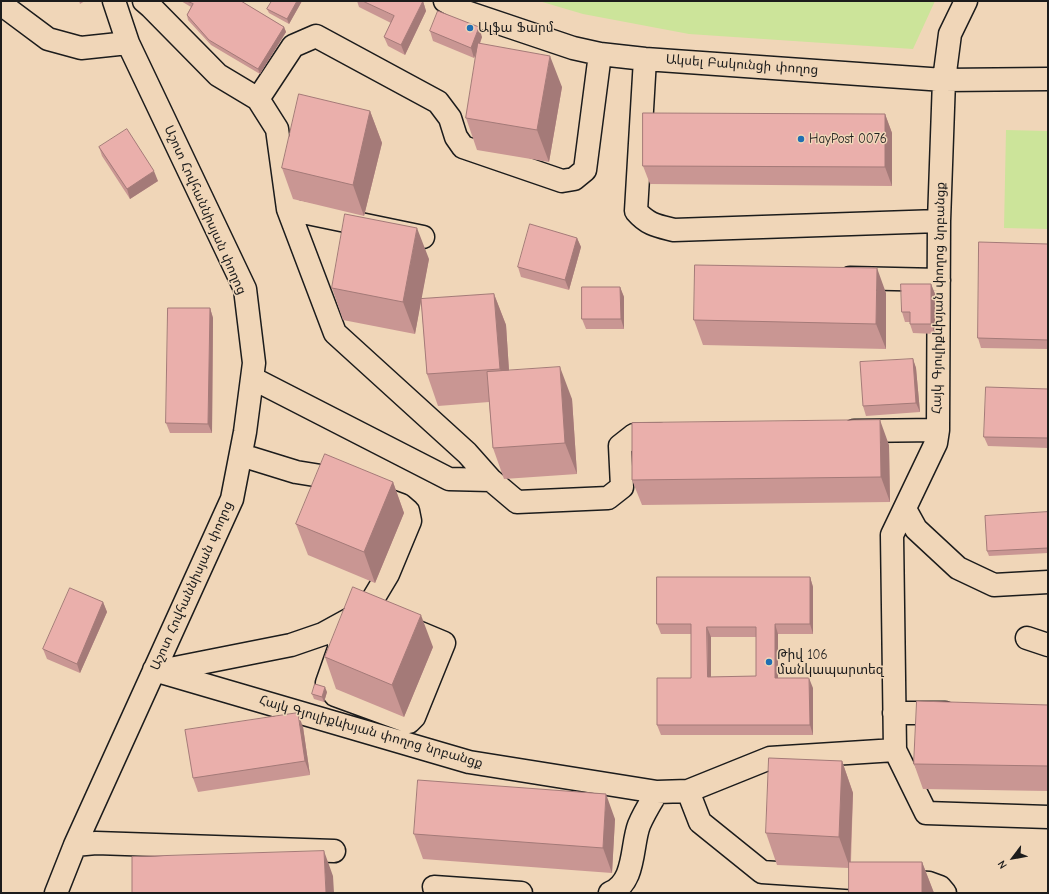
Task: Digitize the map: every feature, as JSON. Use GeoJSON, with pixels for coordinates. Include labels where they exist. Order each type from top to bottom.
{"type":"FeatureCollection","features":[{"type":"Feature","properties":{"kind":"street","name":"Աշոտ Հովհաննիսյան փողոց"},"geometry":{"type":"LineString","coordinates":[[56,893],[75,845],[232,499],[241,455],[254,363],[245,289],[128,43],[114,1]]}},
{"type":"Feature","properties":{"kind":"street"},"geometry":{"type":"LineString","coordinates":[[144,1],[218,74],[258,99],[276,129],[288,209],[335,333],[467,453],[491,480],[517,502],[608,498],[622,487],[620,446],[634,435],[682,434]]}},
{"type":"Feature","properties":{"kind":"street","name":"Հայկ Գյուլիքևխյան փողոց նրբանցք"},"geometry":{"type":"LineString","coordinates":[[966,1],[950,34],[944,80],[939,221],[938,430],[936,444],[892,535],[895,750],[926,813],[1048,817]]}},
{"type":"Feature","properties":{"kind":"street"},"geometry":{"type":"LineString","coordinates":[[1,4],[48,39],[81,48],[128,43]]}},
{"type":"Feature","properties":{"kind":"street","name":"Ակսել Բակունցի փողոց"},"geometry":{"type":"LineString","coordinates":[[459,4],[573,48],[600,54],[645,59],[944,80],[1048,80]]}},
{"type":"Feature","properties":{"kind":"street"},"geometry":{"type":"LineString","coordinates":[[258,99],[293,46],[316,36],[438,102],[450,118],[456,137],[463,147],[562,181],[574,179],[585,170],[600,54]]}},
{"type":"Feature","properties":{"kind":"street"},"geometry":{"type":"LineString","coordinates":[[645,59],[636,211],[643,218],[653,224],[674,230],[939,221]]}},
{"type":"Feature","properties":{"kind":"street"},"geometry":{"type":"LineString","coordinates":[[288,209],[423,237]]}},
{"type":"Feature","properties":{"kind":"street"},"geometry":{"type":"LineString","coordinates":[[830,278],[939,280]]}},
{"type":"Feature","properties":{"kind":"street"},"geometry":{"type":"LineString","coordinates":[[252,378],[449,479],[491,480]]}},
{"type":"Feature","properties":{"kind":"street"},"geometry":{"type":"LineString","coordinates":[[834,432],[938,430]]}},
{"type":"Feature","properties":{"kind":"street"},"geometry":{"type":"LineString","coordinates":[[154,670],[170,669],[291,645],[323,634],[354,617],[374,599],[388,574],[410,521],[408,511],[401,505],[327,477],[296,472],[241,455]]}},
{"type":"Feature","properties":{"kind":"street"},"geometry":{"type":"LineString","coordinates":[[905,509],[916,529],[958,568],[994,585],[1048,582]]}},
{"type":"Feature","properties":{"kind":"street"},"geometry":{"type":"LineString","coordinates":[[335,628],[340,646],[328,683],[335,695],[409,722],[414,717],[444,643],[363,609]]}},
{"type":"Feature","properties":{"kind":"street"},"geometry":{"type":"LineString","coordinates":[[1027,638],[1048,645]]}},
{"type":"Feature","properties":{"kind":"street","name":"Հայկ Գյուլիքևխյան փողոց նրբանցք"},"geometry":{"type":"LineString","coordinates":[[154,670],[469,762],[657,792],[688,790],[770,758],[895,750]]}},
{"type":"Feature","properties":{"kind":"street"},"geometry":{"type":"LineString","coordinates":[[894,713],[964,714]]}},
{"type":"Feature","properties":{"kind":"street"},"geometry":{"type":"LineString","coordinates":[[688,790],[700,822],[762,872],[929,883],[940,887],[945,893]]}},
{"type":"Feature","properties":{"kind":"street"},"geometry":{"type":"LineString","coordinates":[[610,893],[617,890],[629,872],[639,825],[657,792]]}},
{"type":"Feature","properties":{"kind":"street"},"geometry":{"type":"LineString","coordinates":[[75,845],[96,843],[334,851]]}},
{"type":"Feature","properties":{"kind":"street"},"geometry":{"type":"LineString","coordinates":[[434,887],[521,893]]}},
{"type":"Feature","properties":{"kind":"green space"},"geometry":{"type":"Polygon","coordinates":[[[539,1],[935,1],[913,49],[689,34],[583,14],[539,1]]]}},
{"type":"Feature","properties":{"kind":"green space"},"geometry":{"type":"Polygon","coordinates":[[[1006,130],[1048,131],[1048,229],[1004,228],[1006,130]]]}},
{"type":"Feature","properties":{"kind":"building"},"geometry":{"type":"Polygon","coordinates":[[[187,1],[241,1],[284,27],[258,69],[209,40],[187,15],[193,4],[187,1]]]}},
{"type":"Feature","properties":{"kind":"building"},"geometry":{"type":"Polygon","coordinates":[[[272,1],[297,1],[287,19],[267,9],[272,1]]]}},
{"type":"Feature","properties":{"kind":"building"},"geometry":{"type":"Polygon","coordinates":[[[363,1],[423,1],[401,45],[384,37],[394,16],[363,1]]]}},
{"type":"Feature","properties":{"kind":"building"},"geometry":{"type":"Polygon","coordinates":[[[438,11],[479,27],[471,48],[430,31],[438,11]]]}},
{"type":"Feature","properties":{"kind":"building"},"geometry":{"type":"Polygon","coordinates":[[[478,43],[550,56],[537,130],[466,118],[478,43]]]}},
{"type":"Feature","properties":{"kind":"building"},"geometry":{"type":"Polygon","coordinates":[[[299,94],[370,111],[353,185],[282,168],[299,94]]]}},
{"type":"Feature","properties":{"kind":"building"},"geometry":{"type":"Polygon","coordinates":[[[643,113],[885,114],[885,167],[643,166],[643,113]]]}},
{"type":"Feature","properties":{"kind":"building"},"geometry":{"type":"Polygon","coordinates":[[[127,129],[154,171],[127,189],[99,147],[127,129]]]}},
{"type":"Feature","properties":{"kind":"building"},"geometry":{"type":"Polygon","coordinates":[[[345,214],[417,228],[403,302],[332,288],[345,214]]]}},
{"type":"Feature","properties":{"kind":"building"},"geometry":{"type":"Polygon","coordinates":[[[530,224],[577,238],[565,280],[518,267],[530,224]]]}},
{"type":"Feature","properties":{"kind":"building"},"geometry":{"type":"Polygon","coordinates":[[[979,242],[1048,244],[1048,340],[978,338],[979,242]]]}},
{"type":"Feature","properties":{"kind":"building"},"geometry":{"type":"Polygon","coordinates":[[[695,265],[877,268],[876,324],[694,320],[695,265]]]}},
{"type":"Feature","properties":{"kind":"building"},"geometry":{"type":"Polygon","coordinates":[[[901,284],[931,284],[931,324],[910,324],[910,312],[902,312],[901,284]]]}},
{"type":"Feature","properties":{"kind":"building"},"geometry":{"type":"Polygon","coordinates":[[[582,287],[620,287],[621,319],[582,319],[582,287]]]}},
{"type":"Feature","properties":{"kind":"building"},"geometry":{"type":"Polygon","coordinates":[[[494,294],[500,369],[427,374],[421,299],[494,294]]]}},
{"type":"Feature","properties":{"kind":"building"},"geometry":{"type":"Polygon","coordinates":[[[168,308],[210,308],[208,424],[166,423],[168,308]]]}},
{"type":"Feature","properties":{"kind":"building"},"geometry":{"type":"Polygon","coordinates":[[[913,359],[916,403],[863,406],[860,362],[913,359]]]}},
{"type":"Feature","properties":{"kind":"building"},"geometry":{"type":"Polygon","coordinates":[[[560,367],[565,443],[493,448],[487,372],[560,367]]]}},
{"type":"Feature","properties":{"kind":"building"},"geometry":{"type":"Polygon","coordinates":[[[986,387],[1048,389],[1048,438],[984,437],[986,387]]]}},
{"type":"Feature","properties":{"kind":"building"},"geometry":{"type":"Polygon","coordinates":[[[880,420],[881,477],[632,480],[632,423],[880,420]]]}},
{"type":"Feature","properties":{"kind":"building"},"geometry":{"type":"Polygon","coordinates":[[[325,454],[393,482],[364,552],[296,524],[325,454]]]}},
{"type":"Feature","properties":{"kind":"building"},"geometry":{"type":"Polygon","coordinates":[[[1048,512],[1048,548],[987,551],[985,516],[1048,512]]]}},
{"type":"Feature","properties":{"kind":"building","name":"Թիվ 106 մանկապարտեզ"},"geometry":{"type":"Polygon","coordinates":[[[657,577],[810,577],[810,624],[775,624],[775,678],[809,678],[810,725],[657,725],[657,678],[691,678],[691,624],[657,624],[657,577]],[[707,627],[708,677],[756,676],[756,627],[707,627]]]}},
{"type":"Feature","properties":{"kind":"building"},"geometry":{"type":"Polygon","coordinates":[[[353,587],[421,615],[392,685],[325,657],[353,587]]]}},
{"type":"Feature","properties":{"kind":"building"},"geometry":{"type":"Polygon","coordinates":[[[70,588],[103,602],[77,664],[43,649],[70,588]]]}},
{"type":"Feature","properties":{"kind":"building"},"geometry":{"type":"Polygon","coordinates":[[[315,684],[325,687],[322,697],[312,694],[315,684]]]}},
{"type":"Feature","properties":{"kind":"building"},"geometry":{"type":"Polygon","coordinates":[[[917,701],[1048,705],[1048,766],[914,764],[917,701]]]}},
{"type":"Feature","properties":{"kind":"building"},"geometry":{"type":"Polygon","coordinates":[[[298,713],[305,761],[193,778],[185,730],[298,713]]]}},
{"type":"Feature","properties":{"kind":"building"},"geometry":{"type":"Polygon","coordinates":[[[769,758],[842,761],[839,837],[766,833],[769,758]]]}},
{"type":"Feature","properties":{"kind":"building"},"geometry":{"type":"Polygon","coordinates":[[[418,780],[606,794],[603,848],[414,834],[418,780]]]}},
{"type":"Feature","properties":{"kind":"building"},"geometry":{"type":"Polygon","coordinates":[[[324,851],[326,893],[132,893],[132,857],[324,851]]]}},
{"type":"Feature","properties":{"kind":"building"},"geometry":{"type":"Polygon","coordinates":[[[849,862],[922,862],[922,893],[849,893],[849,862]]]}},
{"type":"Feature","properties":{"kind":"place","name":"Ալֆա Ֆարմ"},"geometry":{"type":"Point","coordinates":[470,28]}},
{"type":"Feature","properties":{"kind":"place","name":"HayPost 0076"},"geometry":{"type":"Point","coordinates":[801,139]}},
{"type":"Feature","properties":{"kind":"place","name":"Թիվ 106 մանկապարտեզ"},"geometry":{"type":"Point","coordinates":[769,662]}}]}
